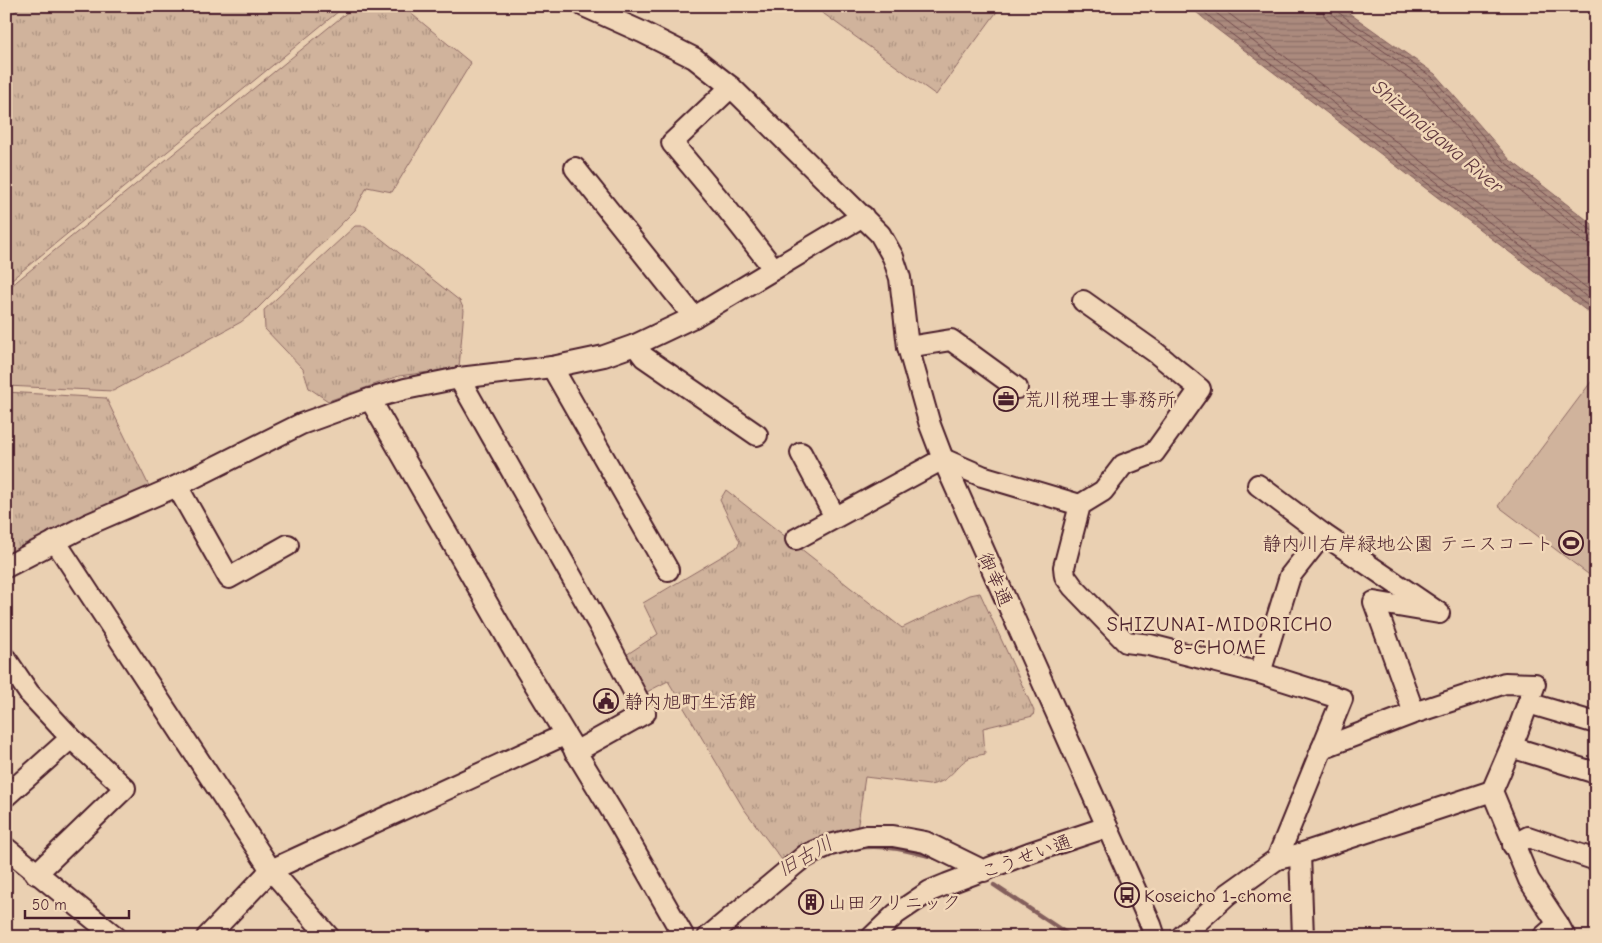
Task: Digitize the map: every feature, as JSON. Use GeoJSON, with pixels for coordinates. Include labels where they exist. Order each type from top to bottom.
{"type":"FeatureCollection","features":[{"type":"Feature","properties":{"kind":"street","name":"御幸通"},"geometry":{"type":"LineString","coordinates":[[584,6],[694,58],[731,87],[880,234],[893,257],[900,278],[908,347],[930,425],[943,460],[1152,925],[1155,937]]}},
{"type":"Feature","properties":{"kind":"street"},"geometry":{"type":"LineString","coordinates":[[731,87],[672,143],[723,204],[774,270]]}},
{"type":"Feature","properties":{"kind":"street"},"geometry":{"type":"LineString","coordinates":[[575,168],[694,317]]}},
{"type":"Feature","properties":{"kind":"street"},"geometry":{"type":"LineString","coordinates":[[6,568],[89,524],[177,486],[301,424],[370,399],[405,389],[459,378],[552,367],[604,356],[635,345],[694,317],[863,216]]}},
{"type":"Feature","properties":{"kind":"street"},"geometry":{"type":"LineString","coordinates":[[1083,301],[1200,388],[1154,453],[1123,465],[1103,491],[1080,505],[1064,567],[1065,576],[1094,610],[1126,642],[1150,645],[1260,673],[1342,699],[1277,859]]}},
{"type":"Feature","properties":{"kind":"street"},"geometry":{"type":"LineString","coordinates":[[908,347],[951,340],[1018,388]]}},
{"type":"Feature","properties":{"kind":"street"},"geometry":{"type":"LineString","coordinates":[[635,345],[644,358],[757,435]]}},
{"type":"Feature","properties":{"kind":"street"},"geometry":{"type":"LineString","coordinates":[[552,367],[668,570]]}},
{"type":"Feature","properties":{"kind":"street"},"geometry":{"type":"LineString","coordinates":[[207,937],[272,870],[645,713],[599,625],[459,378]]}},
{"type":"Feature","properties":{"kind":"street"},"geometry":{"type":"LineString","coordinates":[[370,399],[516,655],[619,823],[684,937]]}},
{"type":"Feature","properties":{"kind":"street"},"geometry":{"type":"LineString","coordinates":[[801,453],[835,518]]}},
{"type":"Feature","properties":{"kind":"street"},"geometry":{"type":"LineString","coordinates":[[796,539],[943,460],[982,476],[1080,505]]}},
{"type":"Feature","properties":{"kind":"street"},"geometry":{"type":"LineString","coordinates":[[1258,485],[1323,534],[1439,613],[1374,602],[1414,713]]}},
{"type":"Feature","properties":{"kind":"street"},"geometry":{"type":"LineString","coordinates":[[177,486],[229,578],[288,544]]}},
{"type":"Feature","properties":{"kind":"street"},"geometry":{"type":"LineString","coordinates":[[1260,673],[1290,576],[1323,534]]}},
{"type":"Feature","properties":{"kind":"street"},"geometry":{"type":"LineString","coordinates":[[55,541],[272,870],[329,937]]}},
{"type":"Feature","properties":{"kind":"street"},"geometry":{"type":"LineString","coordinates":[[6,659],[29,693],[71,738],[126,788],[36,874]]}},
{"type":"Feature","properties":{"kind":"street"},"geometry":{"type":"LineString","coordinates":[[1322,748],[1414,713],[1505,683],[1535,684],[1492,791],[1529,880],[1562,930],[1543,937]]}},
{"type":"Feature","properties":{"kind":"street"},"geometry":{"type":"LineString","coordinates":[[1528,703],[1596,722]]}},
{"type":"Feature","properties":{"kind":"street"},"geometry":{"type":"LineString","coordinates":[[6,796],[71,738]]}},
{"type":"Feature","properties":{"kind":"street"},"geometry":{"type":"LineString","coordinates":[[1511,747],[1596,773]]}},
{"type":"Feature","properties":{"kind":"street"},"geometry":{"type":"LineString","coordinates":[[1181,937],[1228,894],[1277,859],[1300,854],[1492,791]]}},
{"type":"Feature","properties":{"kind":"street","name":"こうせい通"},"geometry":{"type":"LineString","coordinates":[[872,937],[896,914],[930,892],[947,884],[1107,827]]}},
{"type":"Feature","properties":{"kind":"street"},"geometry":{"type":"LineString","coordinates":[[708,937],[806,855],[830,845],[866,836],[893,836],[925,842],[984,871]]}},
{"type":"Feature","properties":{"kind":"street"},"geometry":{"type":"LineString","coordinates":[[1513,845],[1528,837],[1596,860]]}},
{"type":"Feature","properties":{"kind":"street"},"geometry":{"type":"LineString","coordinates":[[6,848],[116,937]]}},
{"type":"Feature","properties":{"kind":"street"},"geometry":{"type":"LineString","coordinates":[[1300,854],[1303,937]]}},
{"type":"Feature","properties":{"kind":"green space"},"geometry":{"type":"Polygon","coordinates":[[[23,6],[345,6],[6,284],[6,18],[23,6]]]}},
{"type":"Feature","properties":{"kind":"green space"},"geometry":{"type":"Polygon","coordinates":[[[355,6],[402,6],[471,63],[392,192],[367,187],[355,210],[256,310],[241,322],[113,391],[6,386],[6,290],[355,6]]]}},
{"type":"Feature","properties":{"kind":"green space"},"geometry":{"type":"Polygon","coordinates":[[[813,6],[1001,6],[936,95],[813,6]]]}},
{"type":"Feature","properties":{"kind":"green space"},"geometry":{"type":"Polygon","coordinates":[[[355,226],[365,226],[460,301],[464,310],[459,368],[399,376],[328,401],[309,388],[303,369],[265,329],[264,310],[355,226]]]}},
{"type":"Feature","properties":{"kind":"green space","name":"静内川右岸緑地公園 テニスコート"},"geometry":{"type":"Polygon","coordinates":[[[1594,378],[1596,379],[1596,580],[1498,506],[1594,378]]]}},
{"type":"Feature","properties":{"kind":"green space"},"geometry":{"type":"Polygon","coordinates":[[[6,392],[106,398],[149,486],[6,556],[6,392]]]}},
{"type":"Feature","properties":{"kind":"green space"},"geometry":{"type":"Polygon","coordinates":[[[726,490],[902,628],[970,595],[980,593],[1034,711],[1033,716],[983,728],[985,754],[969,758],[943,781],[929,785],[865,777],[857,830],[821,839],[782,860],[744,809],[668,681],[643,694],[623,657],[658,634],[643,603],[736,548],[740,542],[720,500],[726,490]]]}},
{"type":"Feature","properties":{"kind":"water","name":"Shizunaigawa River"},"geometry":{"type":"Polygon","coordinates":[[[1189,6],[1339,6],[1435,74],[1510,160],[1596,227],[1596,318],[1214,27],[1189,6]]]}},
{"type":"Feature","properties":{"kind":"waterway","name":"旧古川"},"geometry":{"type":"LineString","coordinates":[[858,848],[888,848],[936,858]]}},
{"type":"Feature","properties":{"kind":"waterway","name":"旧古川"},"geometry":{"type":"LineString","coordinates":[[801,871],[829,856]]}},
{"type":"Feature","properties":{"kind":"waterway","name":"旧古川"},"geometry":{"type":"LineString","coordinates":[[994,885],[1072,937]]}},
{"type":"Feature","properties":{"kind":"place","name":"荒川税理士事務所"},"geometry":{"type":"Point","coordinates":[1006,399]}},
{"type":"Feature","properties":{"kind":"place","name":"静内川右岸緑地公園 テニスコート"},"geometry":{"type":"Point","coordinates":[1571,543]}},
{"type":"Feature","properties":{"kind":"place","name":"静内旭町生活館"},"geometry":{"type":"Point","coordinates":[606,701]}},
{"type":"Feature","properties":{"kind":"place","name":"Koseicho 1-chome"},"geometry":{"type":"Point","coordinates":[1127,895]}},
{"type":"Feature","properties":{"kind":"place","name":"山田クリニック"},"geometry":{"type":"Point","coordinates":[811,902]}},
{"type":"Feature","properties":{"kind":"district","name":"SHIZUNAI-MIDORICHO 8-CHOME"},"geometry":{"type":"Point","coordinates":[1220,636]}}]}
